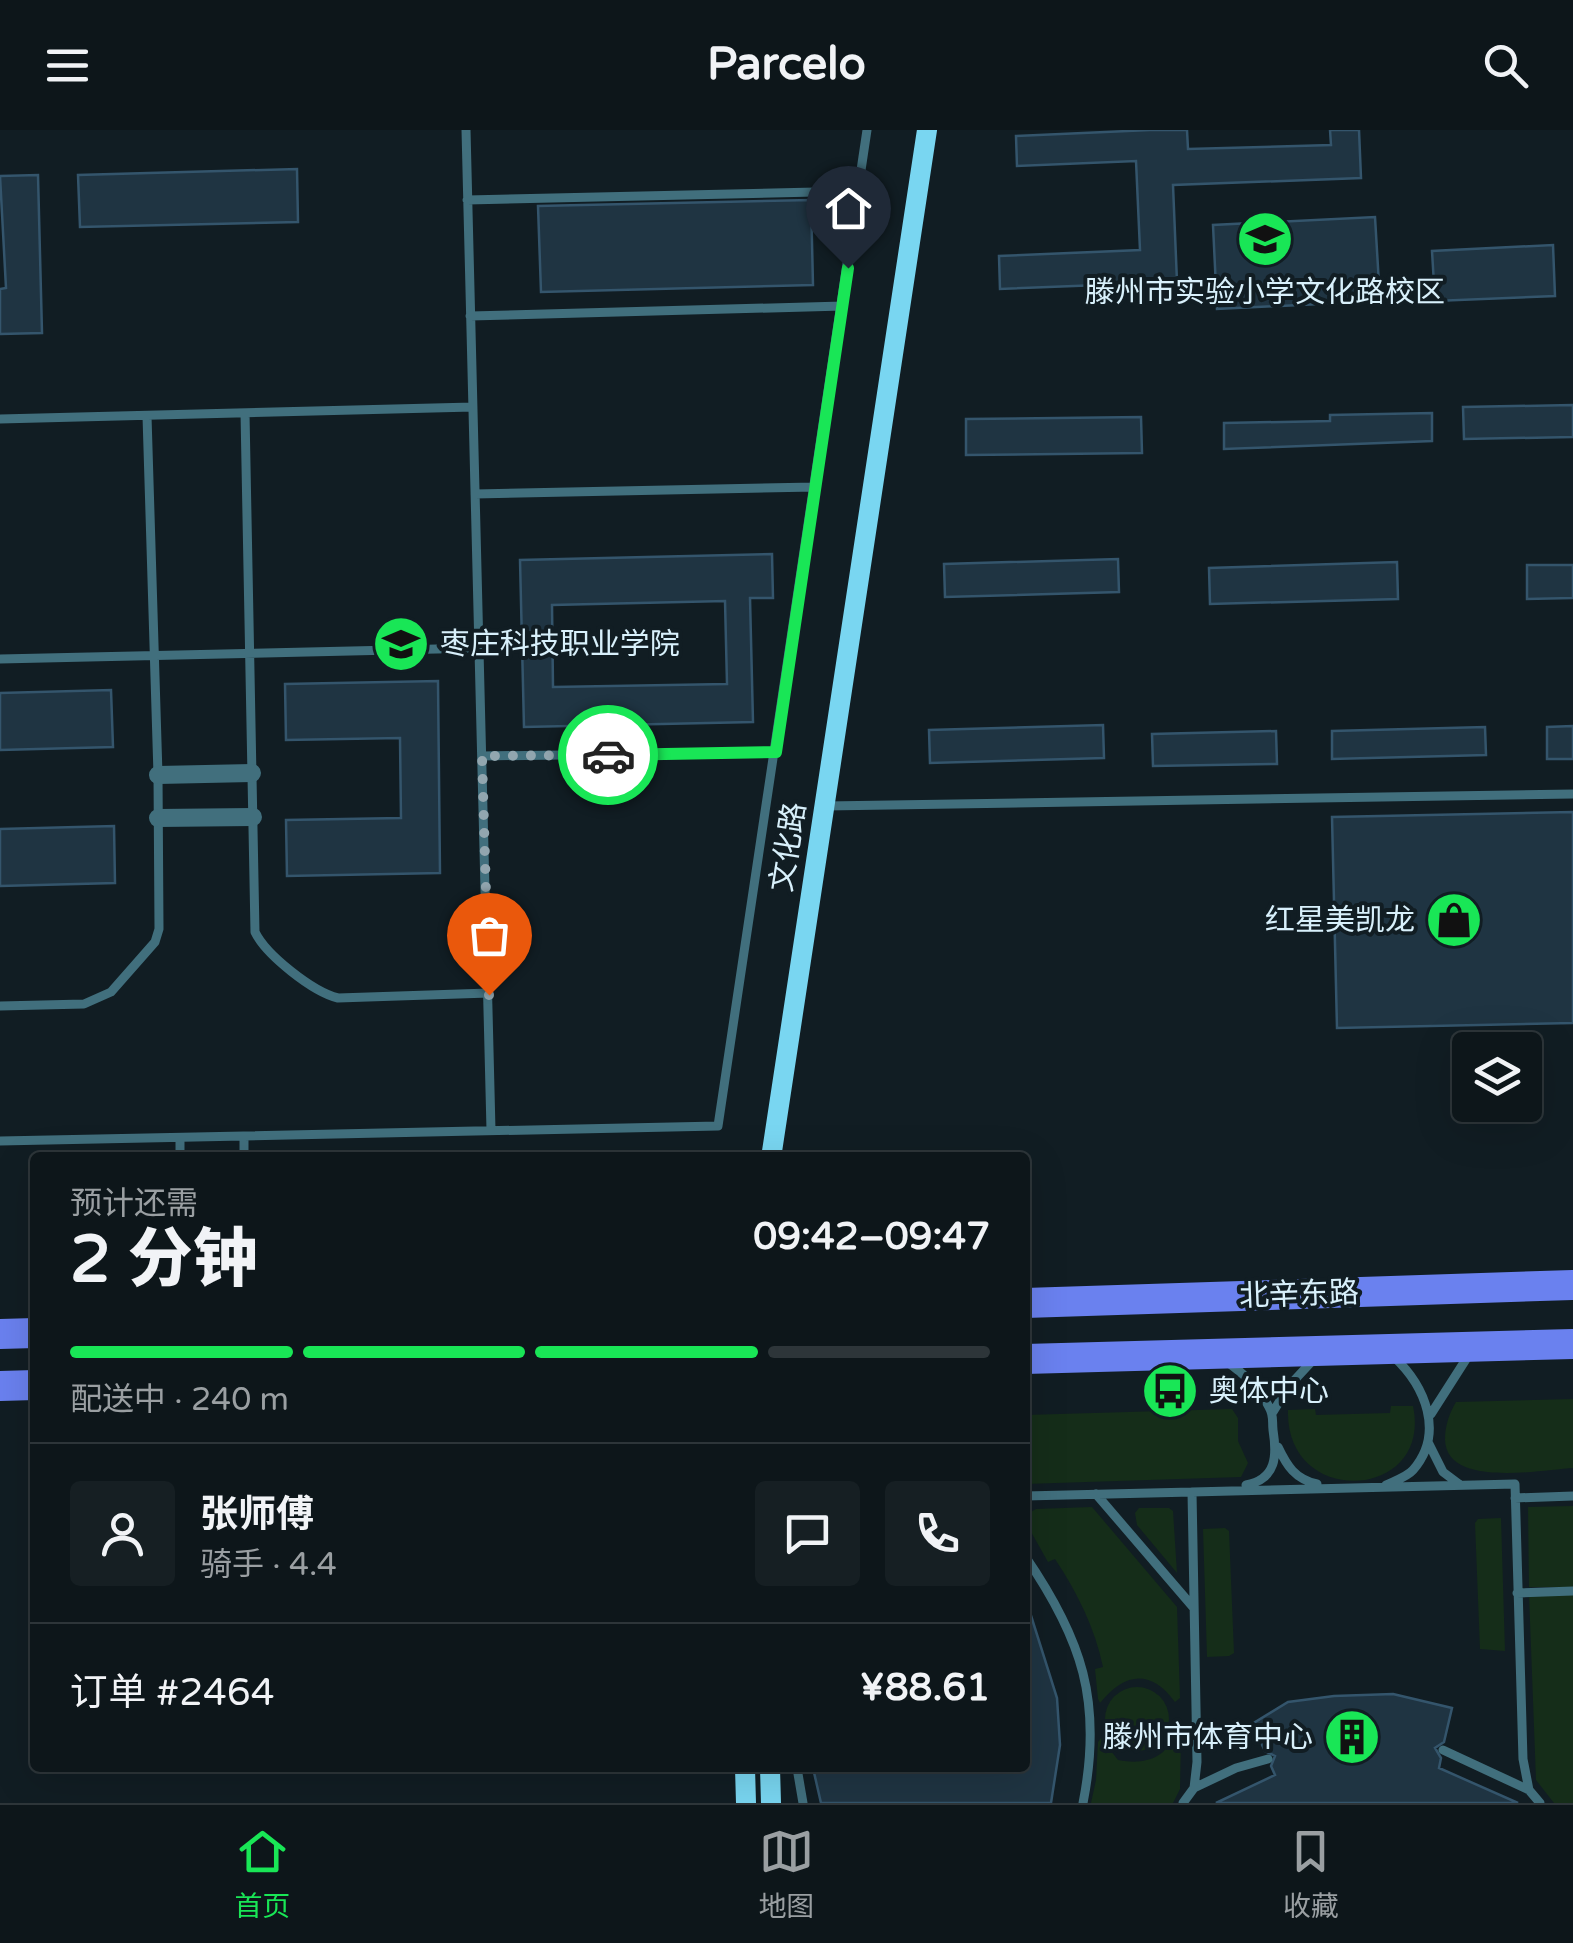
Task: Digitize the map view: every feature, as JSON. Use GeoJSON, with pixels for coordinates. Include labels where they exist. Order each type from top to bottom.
{"type":"FeatureCollection","features":[{"type":"Feature","properties":{"kind":"main road","name":"北辛东路"},"geometry":{"type":"LineString","coordinates":[[1030,1303],[1573,1285]]}},
{"type":"Feature","properties":{"kind":"main road"},"geometry":{"type":"LineString","coordinates":[[0,1334],[30,1333]]}},
{"type":"Feature","properties":{"kind":"main road","name":"北辛东路"},"geometry":{"type":"LineString","coordinates":[[1030,1358],[1573,1344]]}},
{"type":"Feature","properties":{"kind":"main road"},"geometry":{"type":"LineString","coordinates":[[0,1386],[30,1385]]}},
{"type":"Feature","properties":{"kind":"street","name":"文化路"},"geometry":{"type":"LineString","coordinates":[[772,1152],[927,130]]}},
{"type":"Feature","properties":{"kind":"street"},"geometry":{"type":"LineString","coordinates":[[158,775],[252,773]]}},
{"type":"Feature","properties":{"kind":"street"},"geometry":{"type":"LineString","coordinates":[[158,818],[253,816]]}},
{"type":"Feature","properties":{"kind":"street"},"geometry":{"type":"LineString","coordinates":[[745,1772],[746,1803]]}},
{"type":"Feature","properties":{"kind":"street"},"geometry":{"type":"LineString","coordinates":[[770,1772],[771,1803]]}},
{"type":"Feature","properties":{"kind":"lane"},"geometry":{"type":"LineString","coordinates":[[466,130],[491,1130]]}},
{"type":"Feature","properties":{"kind":"lane"},"geometry":{"type":"LineString","coordinates":[[0,1140],[718,1126],[867,130]]}},
{"type":"Feature","properties":{"kind":"lane"},"geometry":{"type":"LineString","coordinates":[[467,200],[859,191]]}},
{"type":"Feature","properties":{"kind":"lane"},"geometry":{"type":"LineString","coordinates":[[470,316],[843,306]]}},
{"type":"Feature","properties":{"kind":"lane"},"geometry":{"type":"LineString","coordinates":[[0,420],[473,407]]}},
{"type":"Feature","properties":{"kind":"lane"},"geometry":{"type":"LineString","coordinates":[[245,413],[255,932],[261,944],[322,994],[338,998],[489,994]]}},
{"type":"Feature","properties":{"kind":"lane"},"geometry":{"type":"LineString","coordinates":[[0,1006],[84,1004],[111,992],[155,942],[159,929],[147,416]]}},
{"type":"Feature","properties":{"kind":"lane"},"geometry":{"type":"LineString","coordinates":[[475,494],[815,487]]}},
{"type":"Feature","properties":{"kind":"lane"},"geometry":{"type":"LineString","coordinates":[[0,660],[480,648]]}},
{"type":"Feature","properties":{"kind":"lane"},"geometry":{"type":"LineString","coordinates":[[482,756],[776,752]]}},
{"type":"Feature","properties":{"kind":"lane"},"geometry":{"type":"LineString","coordinates":[[824,806],[1573,794]]}},
{"type":"Feature","properties":{"kind":"lane"},"geometry":{"type":"LineString","coordinates":[[244,1137],[244,1152]]}},
{"type":"Feature","properties":{"kind":"lane"},"geometry":{"type":"LineString","coordinates":[[180,1139],[180,1152]]}},
{"type":"Feature","properties":{"kind":"lane"},"geometry":{"type":"LineString","coordinates":[[1430,1414],[1475,1347]]}},
{"type":"Feature","properties":{"kind":"lane"},"geometry":{"type":"LineString","coordinates":[[1383,1349],[1398,1360],[1419,1389],[1430,1414],[1428,1442],[1412,1472],[1384,1487]]}},
{"type":"Feature","properties":{"kind":"lane"},"geometry":{"type":"LineString","coordinates":[[1272,1412],[1308,1362],[1330,1351]]}},
{"type":"Feature","properties":{"kind":"lane"},"geometry":{"type":"LineString","coordinates":[[1216,1354],[1248,1377],[1272,1412],[1278,1447],[1287,1466],[1302,1480],[1337,1487]]}},
{"type":"Feature","properties":{"kind":"lane"},"geometry":{"type":"LineString","coordinates":[[1428,1442],[1443,1472],[1462,1486]]}},
{"type":"Feature","properties":{"kind":"lane"},"geometry":{"type":"LineString","coordinates":[[1226,1490],[1262,1480],[1272,1467],[1278,1447]]}},
{"type":"Feature","properties":{"kind":"lane"},"geometry":{"type":"LineString","coordinates":[[1030,1496],[1515,1484],[1523,1758],[1529,1790]]}},
{"type":"Feature","properties":{"kind":"lane"},"geometry":{"type":"LineString","coordinates":[[1192,1492],[1194,1788]]}},
{"type":"Feature","properties":{"kind":"lane"},"geometry":{"type":"LineString","coordinates":[[1096,1494],[1193,1607]]}},
{"type":"Feature","properties":{"kind":"lane"},"geometry":{"type":"LineString","coordinates":[[1516,1498],[1573,1496]]}},
{"type":"Feature","properties":{"kind":"lane"},"geometry":{"type":"LineString","coordinates":[[1030,1563],[1050,1592],[1075,1642],[1088,1689],[1092,1729],[1083,1803]]}},
{"type":"Feature","properties":{"kind":"lane"},"geometry":{"type":"LineString","coordinates":[[1517,1593],[1573,1591]]}},
{"type":"Feature","properties":{"kind":"lane"},"geometry":{"type":"LineString","coordinates":[[1442,1750],[1529,1790],[1540,1803]]}},
{"type":"Feature","properties":{"kind":"lane"},"geometry":{"type":"LineString","coordinates":[[1183,1803],[1194,1788],[1268,1758]]}},
{"type":"Feature","properties":{"kind":"lane"},"geometry":{"type":"LineString","coordinates":[[798,1772],[804,1803]]}},
{"type":"Feature","properties":{"kind":"green space"},"geometry":{"type":"Polygon","coordinates":[[[1573,1399],[1573,1468],[1497,1473],[1461,1465],[1450,1455],[1446,1430],[1456,1402],[1573,1399]]]}},
{"type":"Feature","properties":{"kind":"green space"},"geometry":{"type":"Polygon","coordinates":[[[1391,1406],[1413,1406],[1413,1438],[1401,1461],[1381,1475],[1357,1481],[1332,1477],[1309,1464],[1293,1442],[1288,1410],[1315,1409],[1316,1415],[1390,1413],[1391,1406]]]}},
{"type":"Feature","properties":{"kind":"green space"},"geometry":{"type":"Polygon","coordinates":[[[1232,1409],[1238,1418],[1238,1441],[1248,1463],[1241,1477],[1030,1484],[1030,1415],[1232,1409]]]}},
{"type":"Feature","properties":{"kind":"green space"},"geometry":{"type":"Polygon","coordinates":[[[1573,1506],[1573,1587],[1529,1587],[1528,1507],[1573,1506]]]}},
{"type":"Feature","properties":{"kind":"green space"},"geometry":{"type":"Polygon","coordinates":[[[1092,1507],[1177,1607],[1180,1698],[1175,1702],[1157,1684],[1138,1678],[1119,1685],[1100,1703],[1095,1669],[1103,1667],[1100,1653],[1078,1597],[1055,1559],[1048,1562],[1030,1530],[1030,1512],[1092,1507]]]}},
{"type":"Feature","properties":{"kind":"green space"},"geometry":{"type":"Polygon","coordinates":[[[1139,1508],[1173,1511],[1177,1573],[1137,1525],[1135,1513],[1139,1508]]]}},
{"type":"Feature","properties":{"kind":"green space"},"geometry":{"type":"Polygon","coordinates":[[[1501,1518],[1505,1651],[1480,1649],[1475,1523],[1478,1519],[1501,1518]]]}},
{"type":"Feature","properties":{"kind":"green space"},"geometry":{"type":"Polygon","coordinates":[[[1203,1529],[1229,1531],[1234,1653],[1207,1657],[1203,1529]]]}},
{"type":"Feature","properties":{"kind":"green space"},"geometry":{"type":"Polygon","coordinates":[[[1529,1594],[1573,1594],[1573,1803],[1554,1803],[1536,1780],[1529,1594]]]}},
{"type":"Feature","properties":{"kind":"green space"},"geometry":{"type":"Polygon","coordinates":[[[1137,1687],[1159,1697],[1169,1719],[1159,1741],[1137,1751],[1115,1741],[1105,1719],[1115,1697],[1137,1687]]]}},
{"type":"Feature","properties":{"kind":"green space"},"geometry":{"type":"Polygon","coordinates":[[[1176,1735],[1181,1736],[1180,1789],[1173,1803],[1091,1803],[1101,1738],[1118,1760],[1137,1762],[1159,1755],[1176,1735]]]}},
{"type":"Feature","properties":{"kind":"building"},"geometry":{"type":"Polygon","coordinates":[[[1187,130],[1188,149],[1331,145],[1330,130],[1359,130],[1361,178],[1173,185],[1177,282],[1000,289],[999,256],[1140,250],[1136,161],[1017,166],[1016,136],[1187,130]]]}},
{"type":"Feature","properties":{"kind":"building"},"geometry":{"type":"Polygon","coordinates":[[[297,169],[298,222],[80,227],[78,175],[297,169]]]}},
{"type":"Feature","properties":{"kind":"building"},"geometry":{"type":"Polygon","coordinates":[[[38,175],[42,333],[0,334],[0,289],[6,288],[0,176],[38,175]]]}},
{"type":"Feature","properties":{"kind":"building"},"geometry":{"type":"Polygon","coordinates":[[[811,200],[813,285],[541,292],[538,206],[811,200]]]}},
{"type":"Feature","properties":{"kind":"building"},"geometry":{"type":"Polygon","coordinates":[[[1375,217],[1380,301],[1217,309],[1213,225],[1375,217]]]}},
{"type":"Feature","properties":{"kind":"building"},"geometry":{"type":"Polygon","coordinates":[[[1553,245],[1555,296],[1435,301],[1432,251],[1553,245]]]}},
{"type":"Feature","properties":{"kind":"building"},"geometry":{"type":"Polygon","coordinates":[[[1573,405],[1573,437],[1464,439],[1463,407],[1573,405]]]}},
{"type":"Feature","properties":{"kind":"building"},"geometry":{"type":"Polygon","coordinates":[[[1432,413],[1432,441],[1224,449],[1224,423],[1330,421],[1330,415],[1432,413]]]}},
{"type":"Feature","properties":{"kind":"building"},"geometry":{"type":"Polygon","coordinates":[[[1141,417],[1142,453],[966,455],[966,419],[1141,417]]]}},
{"type":"Feature","properties":{"kind":"building"},"geometry":{"type":"Polygon","coordinates":[[[772,554],[773,598],[750,598],[753,722],[524,727],[520,560],[772,554]],[[725,601],[552,605],[553,687],[727,684],[725,601]]]}},
{"type":"Feature","properties":{"kind":"building"},"geometry":{"type":"Polygon","coordinates":[[[1118,559],[1119,592],[945,597],[944,564],[1118,559]]]}},
{"type":"Feature","properties":{"kind":"building"},"geometry":{"type":"Polygon","coordinates":[[[1397,562],[1398,599],[1210,604],[1209,568],[1397,562]]]}},
{"type":"Feature","properties":{"kind":"building"},"geometry":{"type":"Polygon","coordinates":[[[1527,565],[1573,565],[1573,598],[1527,599],[1527,565]]]}},
{"type":"Feature","properties":{"kind":"building"},"geometry":{"type":"Polygon","coordinates":[[[438,681],[440,873],[287,876],[286,820],[401,818],[400,738],[286,740],[285,684],[438,681]]]}},
{"type":"Feature","properties":{"kind":"building"},"geometry":{"type":"Polygon","coordinates":[[[111,690],[113,747],[0,750],[0,693],[111,690]]]}},
{"type":"Feature","properties":{"kind":"building"},"geometry":{"type":"Polygon","coordinates":[[[1103,725],[1104,758],[930,763],[929,730],[1103,725]]]}},
{"type":"Feature","properties":{"kind":"building"},"geometry":{"type":"Polygon","coordinates":[[[1573,726],[1573,759],[1547,759],[1547,727],[1573,726]]]}},
{"type":"Feature","properties":{"kind":"building"},"geometry":{"type":"Polygon","coordinates":[[[1485,727],[1486,755],[1332,759],[1332,731],[1485,727]]]}},
{"type":"Feature","properties":{"kind":"building"},"geometry":{"type":"Polygon","coordinates":[[[1276,731],[1277,764],[1153,766],[1152,734],[1276,731]]]}},
{"type":"Feature","properties":{"kind":"building","name":"红星美凯龙"},"geometry":{"type":"Polygon","coordinates":[[[1573,812],[1573,1023],[1337,1028],[1332,817],[1573,812]]]}},
{"type":"Feature","properties":{"kind":"building"},"geometry":{"type":"Polygon","coordinates":[[[114,826],[115,883],[0,886],[0,829],[114,826]]]}},
{"type":"Feature","properties":{"kind":"building"},"geometry":{"type":"Polygon","coordinates":[[[1030,1612],[1057,1698],[1060,1745],[1051,1803],[821,1803],[814,1772],[1030,1772],[1030,1612]]]}},
{"type":"Feature","properties":{"kind":"building","name":"滕州市体育中心"},"geometry":{"type":"Polygon","coordinates":[[[1393,1694],[1452,1708],[1444,1742],[1435,1748],[1441,1758],[1439,1768],[1518,1803],[1216,1803],[1275,1775],[1271,1766],[1275,1756],[1265,1751],[1252,1724],[1288,1702],[1393,1694]]]}},
{"type":"Feature","properties":{"kind":"way so far"},"geometry":{"type":"LineString","coordinates":[[489,995],[482,756],[608,755]]}},
{"type":"Feature","properties":{"kind":"place","name":"滕州市实验小学文化路校区"},"geometry":{"type":"Point","coordinates":[1265,239]}},
{"type":"Feature","properties":{"kind":"place","name":"枣庄科技职业学院"},"geometry":{"type":"Point","coordinates":[401,644]}},
{"type":"Feature","properties":{"kind":"place","name":"红星美凯龙"},"geometry":{"type":"Point","coordinates":[1454,920]}},
{"type":"Feature","properties":{"kind":"place","name":"奥体中心"},"geometry":{"type":"Point","coordinates":[1170,1391]}},
{"type":"Feature","properties":{"kind":"place","name":"滕州市体育中心"},"geometry":{"type":"Point","coordinates":[1352,1737]}},
{"type":"Feature","properties":{"kind":"route"},"geometry":{"type":"LineString","coordinates":[[608,755],[776,752],[848,268]]}}]}
